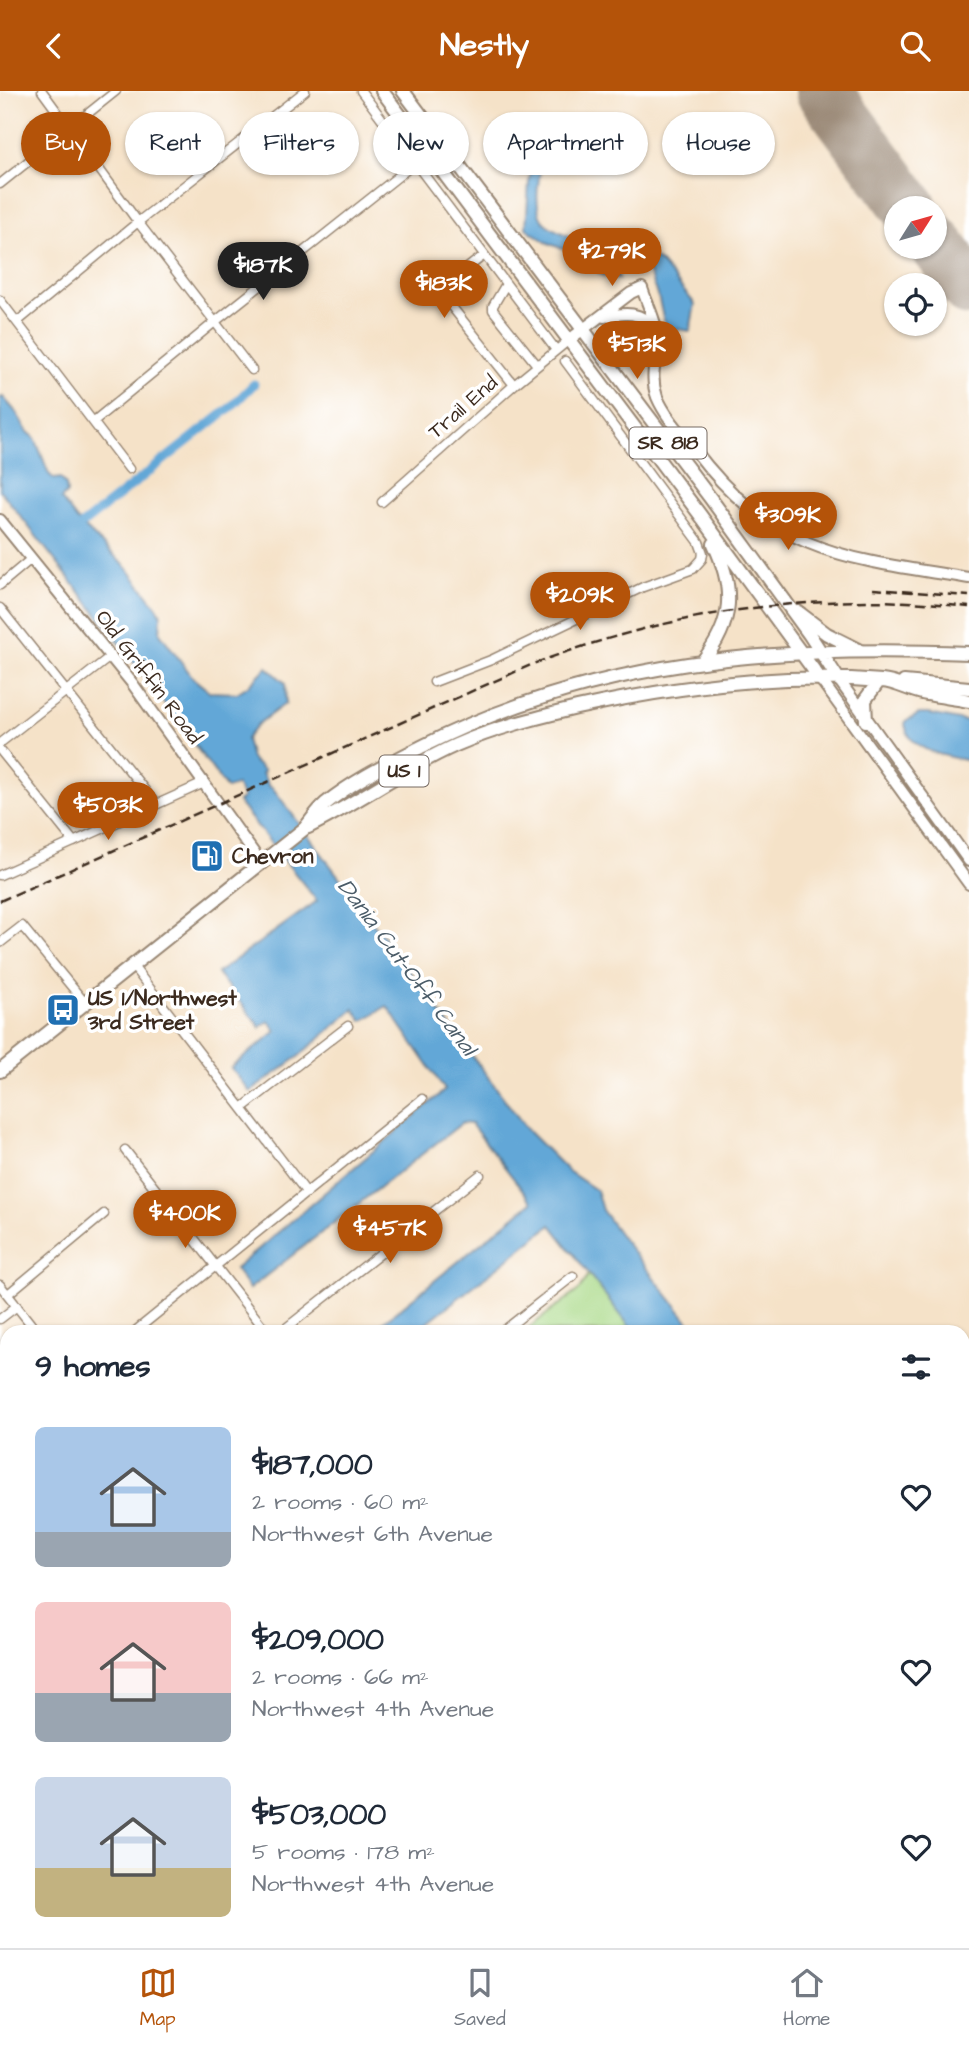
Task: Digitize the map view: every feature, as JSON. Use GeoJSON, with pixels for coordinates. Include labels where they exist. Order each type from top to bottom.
{"type":"FeatureCollection","features":[{"type":"Feature","properties":{"kind":"main road","name":"SR 818"},"geometry":{"type":"LineString","coordinates":[[382,91],[821,680]]}},
{"type":"Feature","properties":{"kind":"main road","name":"SR 818"},"geometry":{"type":"LineString","coordinates":[[403,91],[787,603],[839,680]]}},
{"type":"Feature","properties":{"kind":"main road"},"geometry":{"type":"LineString","coordinates":[[698,512],[724,566],[728,597],[728,611],[722,633],[702,662]]}},
{"type":"Feature","properties":{"kind":"main road"},"geometry":{"type":"LineString","coordinates":[[787,603],[827,634],[862,651]]}},
{"type":"Feature","properties":{"kind":"main road","name":"US 1"},"geometry":{"type":"LineString","coordinates":[[0,1071],[304,829],[323,806],[389,764],[441,737],[508,709],[576,686],[646,670],[801,653],[969,653]]}},
{"type":"Feature","properties":{"kind":"main road","name":"US 1"},"geometry":{"type":"LineString","coordinates":[[304,829],[428,758],[480,735],[590,705],[673,691],[775,681],[883,681],[969,688]]}},
{"type":"Feature","properties":{"kind":"main road"},"geometry":{"type":"LineString","coordinates":[[866,721],[865,700],[883,681],[926,694],[969,701]]}},
{"type":"Feature","properties":{"kind":"street"},"geometry":{"type":"LineString","coordinates":[[42,91],[58,112]]}},
{"type":"Feature","properties":{"kind":"street"},"geometry":{"type":"LineString","coordinates":[[90,112],[116,91]]}},
{"type":"Feature","properties":{"kind":"street"},"geometry":{"type":"LineString","coordinates":[[17,322],[304,91]]}},
{"type":"Feature","properties":{"kind":"street"},"geometry":{"type":"LineString","coordinates":[[361,91],[377,112]]}},
{"type":"Feature","properties":{"kind":"street"},"geometry":{"type":"LineString","coordinates":[[0,184],[21,167]]}},
{"type":"Feature","properties":{"kind":"street"},"geometry":{"type":"LineString","coordinates":[[104,175],[252,370]]}},
{"type":"Feature","properties":{"kind":"street"},"geometry":{"type":"LineString","coordinates":[[94,421],[400,175]]}},
{"type":"Feature","properties":{"kind":"street"},"geometry":{"type":"LineString","coordinates":[[424,175],[556,350]]}},
{"type":"Feature","properties":{"kind":"street"},"geometry":{"type":"LineString","coordinates":[[484,255],[452,283],[449,298],[452,307],[513,385]]}},
{"type":"Feature","properties":{"kind":"street"},"geometry":{"type":"LineString","coordinates":[[506,284],[493,310],[537,365]]}},
{"type":"Feature","properties":{"kind":"street"},"geometry":{"type":"LineString","coordinates":[[569,340],[631,293],[642,288],[656,330],[657,344],[652,374],[659,402],[716,477],[754,512],[786,533],[838,555],[969,578]]}},
{"type":"Feature","properties":{"kind":"street"},"geometry":{"type":"LineString","coordinates":[[0,300],[129,469]]}},
{"type":"Feature","properties":{"kind":"street"},"geometry":{"type":"LineString","coordinates":[[598,318],[634,313],[646,319],[656,330]]}},
{"type":"Feature","properties":{"kind":"street","name":"Trail End"},"geometry":{"type":"LineString","coordinates":[[382,502],[513,385],[569,340]]}},
{"type":"Feature","properties":{"kind":"street"},"geometry":{"type":"LineString","coordinates":[[434,682],[491,660],[643,587],[693,569],[702,559],[699,542],[565,362]]}},
{"type":"Feature","properties":{"kind":"street","name":"Old Griffin Road"},"geometry":{"type":"LineString","coordinates":[[0,520],[111,656],[261,863]]}},
{"type":"Feature","properties":{"kind":"street"},"geometry":{"type":"LineString","coordinates":[[0,585],[31,559]]}},
{"type":"Feature","properties":{"kind":"street"},"geometry":{"type":"LineString","coordinates":[[0,608],[155,803]]}},
{"type":"Feature","properties":{"kind":"street"},"geometry":{"type":"LineString","coordinates":[[0,743],[111,656]]}},
{"type":"Feature","properties":{"kind":"street"},"geometry":{"type":"LineString","coordinates":[[821,680],[969,884]]}},
{"type":"Feature","properties":{"kind":"street"},"geometry":{"type":"LineString","coordinates":[[839,680],[969,861]]}},
{"type":"Feature","properties":{"kind":"street"},"geometry":{"type":"LineString","coordinates":[[508,709],[509,725]]}},
{"type":"Feature","properties":{"kind":"street"},"geometry":{"type":"LineString","coordinates":[[0,750],[74,842]]}},
{"type":"Feature","properties":{"kind":"street"},"geometry":{"type":"LineString","coordinates":[[0,875],[204,783]]}},
{"type":"Feature","properties":{"kind":"street"},"geometry":{"type":"LineString","coordinates":[[0,943],[22,926],[85,1003]]}},
{"type":"Feature","properties":{"kind":"street"},"geometry":{"type":"LineString","coordinates":[[132,965],[307,1193]]}},
{"type":"Feature","properties":{"kind":"street"},"geometry":{"type":"LineString","coordinates":[[242,1108],[348,1026]]}},
{"type":"Feature","properties":{"kind":"street"},"geometry":{"type":"LineString","coordinates":[[143,1325],[422,1099]]}},
{"type":"Feature","properties":{"kind":"street"},"geometry":{"type":"LineString","coordinates":[[125,1150],[262,1325]]}},
{"type":"Feature","properties":{"kind":"street"},"geometry":{"type":"LineString","coordinates":[[290,1325],[480,1175]]}},
{"type":"Feature","properties":{"kind":"street"},"geometry":{"type":"LineString","coordinates":[[8,1294],[104,1215]]}},
{"type":"Feature","properties":{"kind":"street"},"geometry":{"type":"LineString","coordinates":[[511,1325],[573,1276]]}},
{"type":"Feature","properties":{"kind":"street"},"geometry":{"type":"LineString","coordinates":[[0,1285],[31,1325]]}},
{"type":"Feature","properties":{"kind":"street"},"geometry":{"type":"LineString","coordinates":[[0,1319],[16,1306]]}},
{"type":"Feature","properties":{"kind":"green space"},"geometry":{"type":"Polygon","coordinates":[[[589,1274],[629,1325],[532,1325],[580,1289],[589,1274]]]}},
{"type":"Feature","properties":{"kind":"water"},"geometry":{"type":"Polygon","coordinates":[[[530,175],[540,175],[538,208],[545,223],[604,255],[614,266],[619,279],[604,276],[526,228],[530,175]]]}},
{"type":"Feature","properties":{"kind":"water"},"geometry":{"type":"Polygon","coordinates":[[[650,256],[660,262],[695,304],[690,331],[678,329],[674,336],[667,335],[659,300],[645,263],[650,256]]]}},
{"type":"Feature","properties":{"kind":"water"},"geometry":{"type":"Polygon","coordinates":[[[3,397],[35,438],[49,474],[54,479],[61,478],[66,485],[67,493],[61,499],[77,520],[127,568],[157,607],[161,614],[160,633],[194,679],[210,692],[237,693],[267,667],[285,683],[286,703],[258,724],[246,739],[251,759],[264,771],[262,773],[269,787],[272,787],[529,1132],[568,1171],[596,1190],[602,1210],[691,1325],[629,1325],[551,1225],[424,1325],[380,1325],[532,1202],[471,1124],[462,1123],[249,1289],[235,1269],[445,1090],[387,1006],[362,1021],[354,1009],[298,1057],[250,1092],[231,1068],[276,1031],[269,1021],[260,1027],[217,973],[317,901],[238,802],[243,798],[236,785],[227,789],[118,641],[0,490],[0,398],[3,397]]]}},
{"type":"Feature","properties":{"kind":"water"},"geometry":{"type":"Polygon","coordinates":[[[919,714],[969,722],[969,761],[929,751],[912,740],[905,722],[919,714]]]}},
{"type":"Feature","properties":{"kind":"waterway"},"geometry":{"type":"LineString","coordinates":[[83,524],[231,407],[254,384]]}},
{"type":"Feature","properties":{"kind":"runway"},"geometry":{"type":"LineString","coordinates":[[823,91],[901,196]]}},
{"type":"Feature","properties":{"kind":"runway"},"geometry":{"type":"LineString","coordinates":[[947,258],[969,288]]}},
{"type":"Feature","properties":{"kind":"railway"},"geometry":{"type":"LineString","coordinates":[[873,589],[969,596]]}},
{"type":"Feature","properties":{"kind":"railway"},"geometry":{"type":"LineString","coordinates":[[0,901],[533,664],[586,645],[694,618],[802,603],[913,602],[969,607]]}},
{"type":"Feature","properties":{"kind":"place","name":"Chevron"},"geometry":{"type":"Point","coordinates":[207,856]}},
{"type":"Feature","properties":{"kind":"place","name":"US 1/Northwest 3rd Street"},"geometry":{"type":"Point","coordinates":[63,1010]}},
{"type":"Feature","properties":{"kind":"water label","name":"Dania Cut-Off Canal"},"geometry":{"type":"Point","coordinates":[407,967]}}]}
